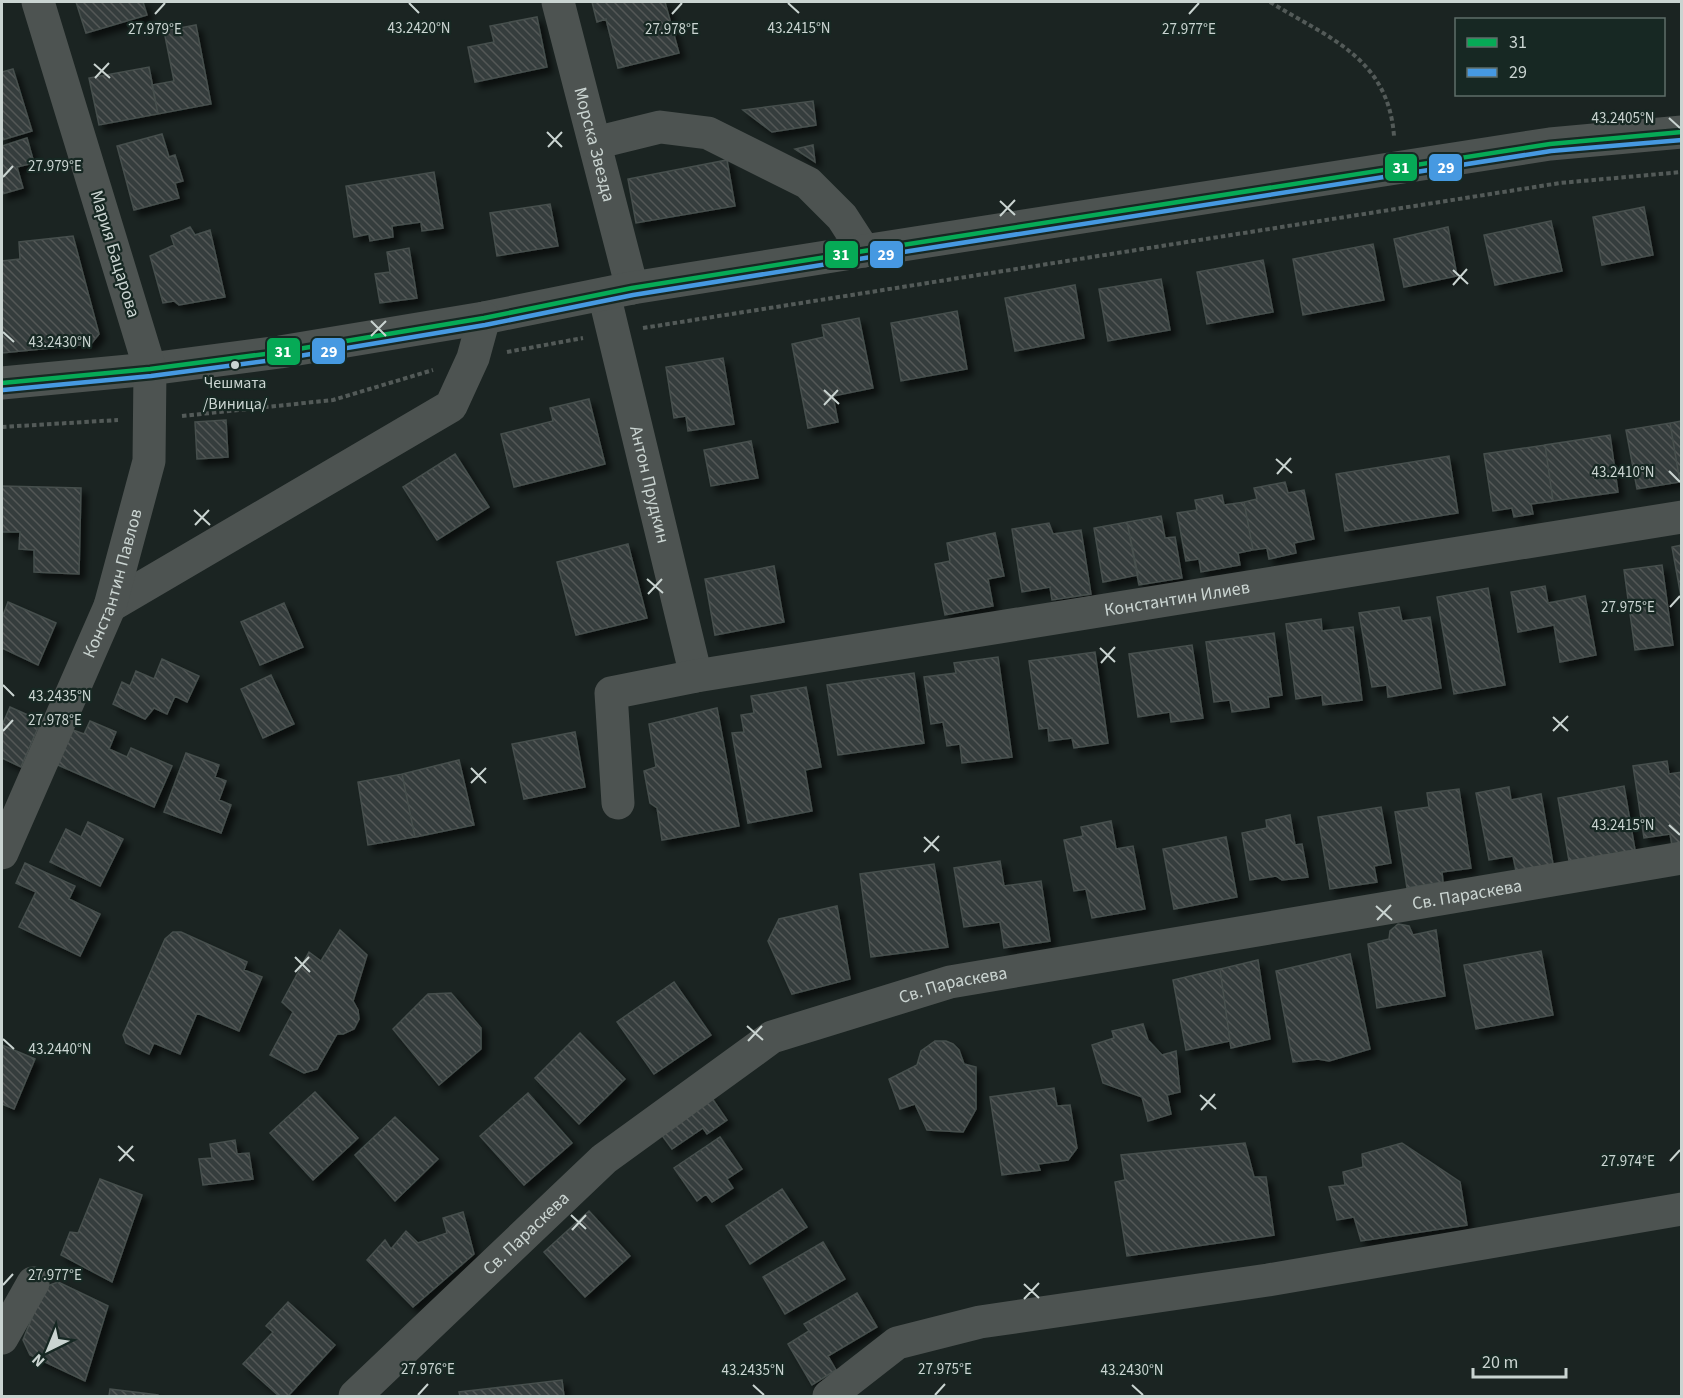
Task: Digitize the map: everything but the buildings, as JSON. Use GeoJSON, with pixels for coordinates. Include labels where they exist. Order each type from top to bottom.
{"type":"FeatureCollection","features":[{"type":"Feature","properties":{"kind":"street","name":"Мария Бацарова"},"geometry":{"type":"LineString","coordinates":[[38,2],[150,369]]}},
{"type":"Feature","properties":{"kind":"street","name":"Морска Звезда"},"geometry":{"type":"LineString","coordinates":[[558,2],[596,143],[618,291]]}},
{"type":"Feature","properties":{"kind":"street"},"geometry":{"type":"LineString","coordinates":[[596,143],[660,127],[708,133],[808,183],[842,217],[864,252]]}},
{"type":"Feature","properties":{"kind":"street"},"geometry":{"type":"LineString","coordinates":[[2,382],[150,369],[280,352],[484,318],[618,291],[1550,144],[1682,132]]}},
{"type":"Feature","properties":{"kind":"street","name":"Антон Прудкин"},"geometry":{"type":"LineString","coordinates":[[618,291],[614,333],[683,678]]}},
{"type":"Feature","properties":{"kind":"street"},"geometry":{"type":"LineString","coordinates":[[110,606],[451,406],[473,358],[484,318]]}},
{"type":"Feature","properties":{"kind":"street","name":"Константин Павлов"},"geometry":{"type":"LineString","coordinates":[[2,853],[110,606],[149,461],[150,369]]}},
{"type":"Feature","properties":{"kind":"street","name":"Константин Илиев"},"geometry":{"type":"LineString","coordinates":[[618,803],[611,693],[683,678],[1682,517]]}},
{"type":"Feature","properties":{"kind":"street","name":"Св. Параскева"},"geometry":{"type":"LineString","coordinates":[[355,1396],[604,1159],[772,1036],[950,982],[1682,858]]}},
{"type":"Feature","properties":{"kind":"street"},"geometry":{"type":"LineString","coordinates":[[829,1396],[897,1343],[981,1322],[1268,1280],[1682,1209]]}},
{"type":"Feature","properties":{"kind":"street"},"geometry":{"type":"LineString","coordinates":[[2,1338],[33,1283]]}},
{"type":"Feature","properties":{"kind":"path"},"geometry":{"type":"LineString","coordinates":[[1270,2],[1352,52],[1367,66],[1387,99],[1393,122],[1395,146],[1392,169]]}},
{"type":"Feature","properties":{"kind":"path"},"geometry":{"type":"LineString","coordinates":[[2,427],[151,418],[333,400],[473,358],[614,333],[1560,183],[1682,171]]}},
{"type":"Feature","properties":{"kind":"transit line","name":"31"},"geometry":{"type":"LineString","coordinates":[[2,383],[150,369],[280,352],[484,318],[632,288],[864,251],[1550,144],[1682,132]]}},
{"type":"Feature","properties":{"kind":"transit line","name":"29"},"geometry":{"type":"LineString","coordinates":[[3,390],[151,376],[281,359],[485,325],[633,295],[865,258],[1551,151],[1682,140]]}},
{"type":"Feature","properties":{"kind":"place","name":"Чешмата /Виница/"},"geometry":{"type":"Point","coordinates":[235,365]}}]}
